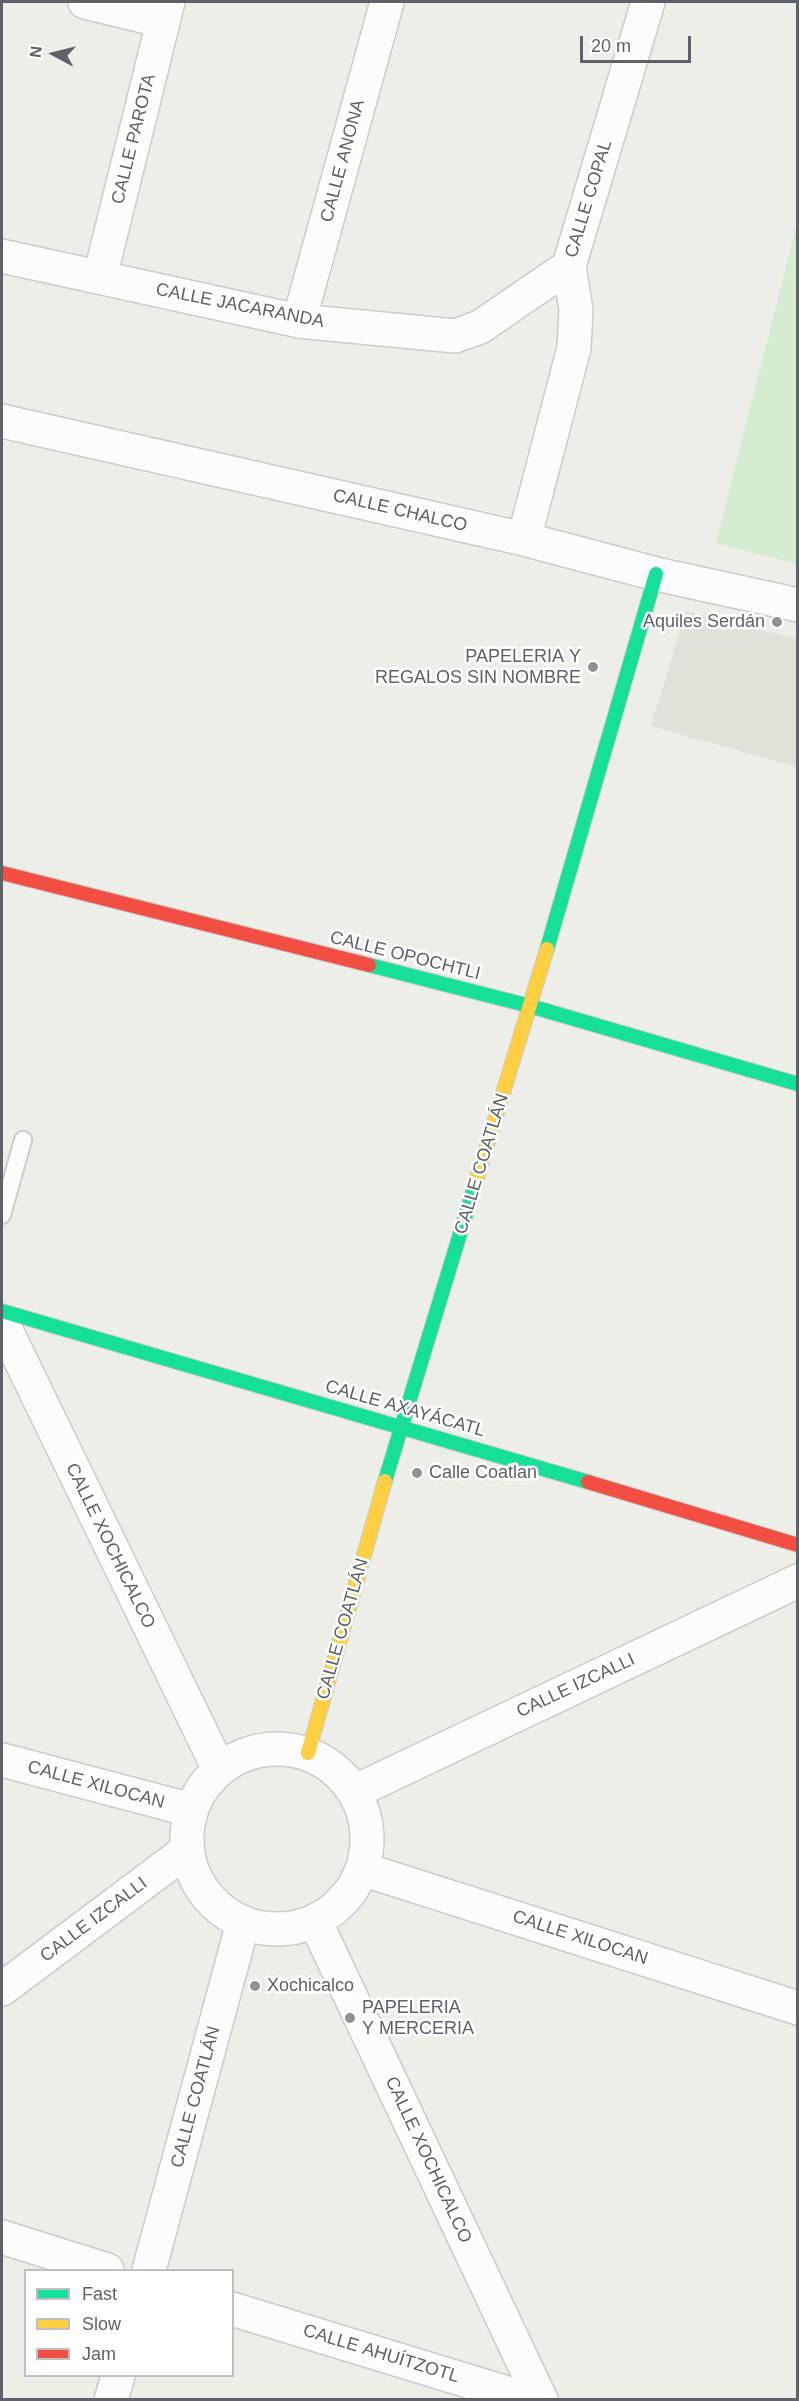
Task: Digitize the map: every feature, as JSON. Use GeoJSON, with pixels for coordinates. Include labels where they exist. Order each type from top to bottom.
{"type":"FeatureCollection","features":[{"type":"Feature","properties":{"kind":"street"},"geometry":{"type":"LineString","coordinates":[[85,2],[165,11]]}},
{"type":"Feature","properties":{"kind":"street","name":"CALLE ANONA"},"geometry":{"type":"LineString","coordinates":[[300,321],[387,2]]}},
{"type":"Feature","properties":{"kind":"street","name":"CALLE COPAL"},"geometry":{"type":"LineString","coordinates":[[524,539],[574,348],[576,310],[568,266],[648,2]]}},
{"type":"Feature","properties":{"kind":"street","name":"CALLE PAROTA"},"geometry":{"type":"LineString","coordinates":[[100,277],[165,11]]}},
{"type":"Feature","properties":{"kind":"street","name":"CALLE JACARANDA"},"geometry":{"type":"LineString","coordinates":[[2,256],[300,321],[455,336],[480,327],[568,266]]}},
{"type":"Feature","properties":{"kind":"street","name":"CALLE CHALCO"},"geometry":{"type":"LineString","coordinates":[[2,421],[524,539],[656,574],[798,605]]}},
{"type":"Feature","properties":{"kind":"street","name":"CALLE COATLÁN"},"geometry":{"type":"LineString","coordinates":[[308,1753],[401,1426],[530,1006],[656,574]]}},
{"type":"Feature","properties":{"kind":"street","name":"CALLE OPOCHTLI"},"geometry":{"type":"LineString","coordinates":[[2,873],[530,1006],[798,1084]]}},
{"type":"Feature","properties":{"kind":"street","name":"CALLE AXAYÁCATL"},"geometry":{"type":"LineString","coordinates":[[2,1311],[401,1426],[798,1545]]}},
{"type":"Feature","properties":{"kind":"street","name":"CALLE XOCHICALCO"},"geometry":{"type":"LineString","coordinates":[[2,1322],[219,1769]]}},
{"type":"Feature","properties":{"kind":"street","name":"CALLE IZCALLI"},"geometry":{"type":"LineString","coordinates":[[354,1792],[798,1581]]}},
{"type":"Feature","properties":{"kind":"street"},"geometry":{"type":"LineString","coordinates":[[281,1748],[308,1753],[334,1769],[354,1792],[366,1824],[362,1869],[345,1898],[315,1922],[300,1927],[275,1930],[243,1923],[213,1904],[201,1889],[186,1851],[191,1810],[198,1794],[219,1769],[254,1751],[281,1748]]}},
{"type":"Feature","properties":{"kind":"street","name":"CALLE XILOCAN"},"geometry":{"type":"LineString","coordinates":[[2,1760],[191,1810]]}},
{"type":"Feature","properties":{"kind":"street","name":"CALLE IZCALLI"},"geometry":{"type":"LineString","coordinates":[[2,1989],[186,1851]]}},
{"type":"Feature","properties":{"kind":"street","name":"CALLE XILOCAN"},"geometry":{"type":"LineString","coordinates":[[362,1869],[798,2008]]}},
{"type":"Feature","properties":{"kind":"street","name":"CALLE XOCHICALCO"},"geometry":{"type":"LineString","coordinates":[[315,1922],[542,2400]]}},
{"type":"Feature","properties":{"kind":"street","name":"CALLE COATLÁN"},"geometry":{"type":"LineString","coordinates":[[150,2269],[243,1923]]}},
{"type":"Feature","properties":{"kind":"street"},"geometry":{"type":"LineString","coordinates":[[2,2237],[101,2269]]}},
{"type":"Feature","properties":{"kind":"street","name":"CALLE AHUÍTZOTL"},"geometry":{"type":"LineString","coordinates":[[234,2310],[530,2400]]}},
{"type":"Feature","properties":{"kind":"street"},"geometry":{"type":"LineString","coordinates":[[111,2400],[118,2377]]}},
{"type":"Feature","properties":{"kind":"lane"},"geometry":{"type":"LineString","coordinates":[[2,1215],[23,1140]]}},
{"type":"Feature","properties":{"kind":"shaded area"},"geometry":{"type":"Polygon","coordinates":[[[686,611],[797,639],[797,767],[651,726],[686,611]]]}},
{"type":"Feature","properties":{"kind":"green space"},"geometry":{"type":"Polygon","coordinates":[[[797,223],[798,564],[716,543],[797,223]]]}},
{"type":"Feature","properties":{"kind":"traffic: fast"},"geometry":{"type":"LineString","coordinates":[[547,949],[656,574]]}},
{"type":"Feature","properties":{"kind":"traffic: fast"},"geometry":{"type":"LineString","coordinates":[[369,965],[530,1006],[798,1084]]}},
{"type":"Feature","properties":{"kind":"traffic: fast"},"geometry":{"type":"LineString","coordinates":[[385,1481],[477,1178]]}},
{"type":"Feature","properties":{"kind":"traffic: fast"},"geometry":{"type":"LineString","coordinates":[[2,1311],[588,1482]]}},
{"type":"Feature","properties":{"kind":"traffic: slow"},"geometry":{"type":"LineString","coordinates":[[477,1178],[547,949]]}},
{"type":"Feature","properties":{"kind":"traffic: slow"},"geometry":{"type":"LineString","coordinates":[[308,1753],[385,1481]]}},
{"type":"Feature","properties":{"kind":"traffic: jam"},"geometry":{"type":"LineString","coordinates":[[2,873],[369,965]]}},
{"type":"Feature","properties":{"kind":"traffic: jam"},"geometry":{"type":"LineString","coordinates":[[588,1482],[798,1545]]}},
{"type":"Feature","properties":{"kind":"place","name":"Aquiles Serdán"},"geometry":{"type":"Point","coordinates":[777,622]}},
{"type":"Feature","properties":{"kind":"place","name":"PAPELERIA Y REGALOS SIN NOMBRE"},"geometry":{"type":"Point","coordinates":[593,667]}},
{"type":"Feature","properties":{"kind":"place","name":"Calle Coatlan"},"geometry":{"type":"Point","coordinates":[417,1473]}},
{"type":"Feature","properties":{"kind":"place","name":"Xochicalco"},"geometry":{"type":"Point","coordinates":[255,1986]}},
{"type":"Feature","properties":{"kind":"place","name":"PAPELERIA Y MERCERIA"},"geometry":{"type":"Point","coordinates":[350,2018]}}]}
